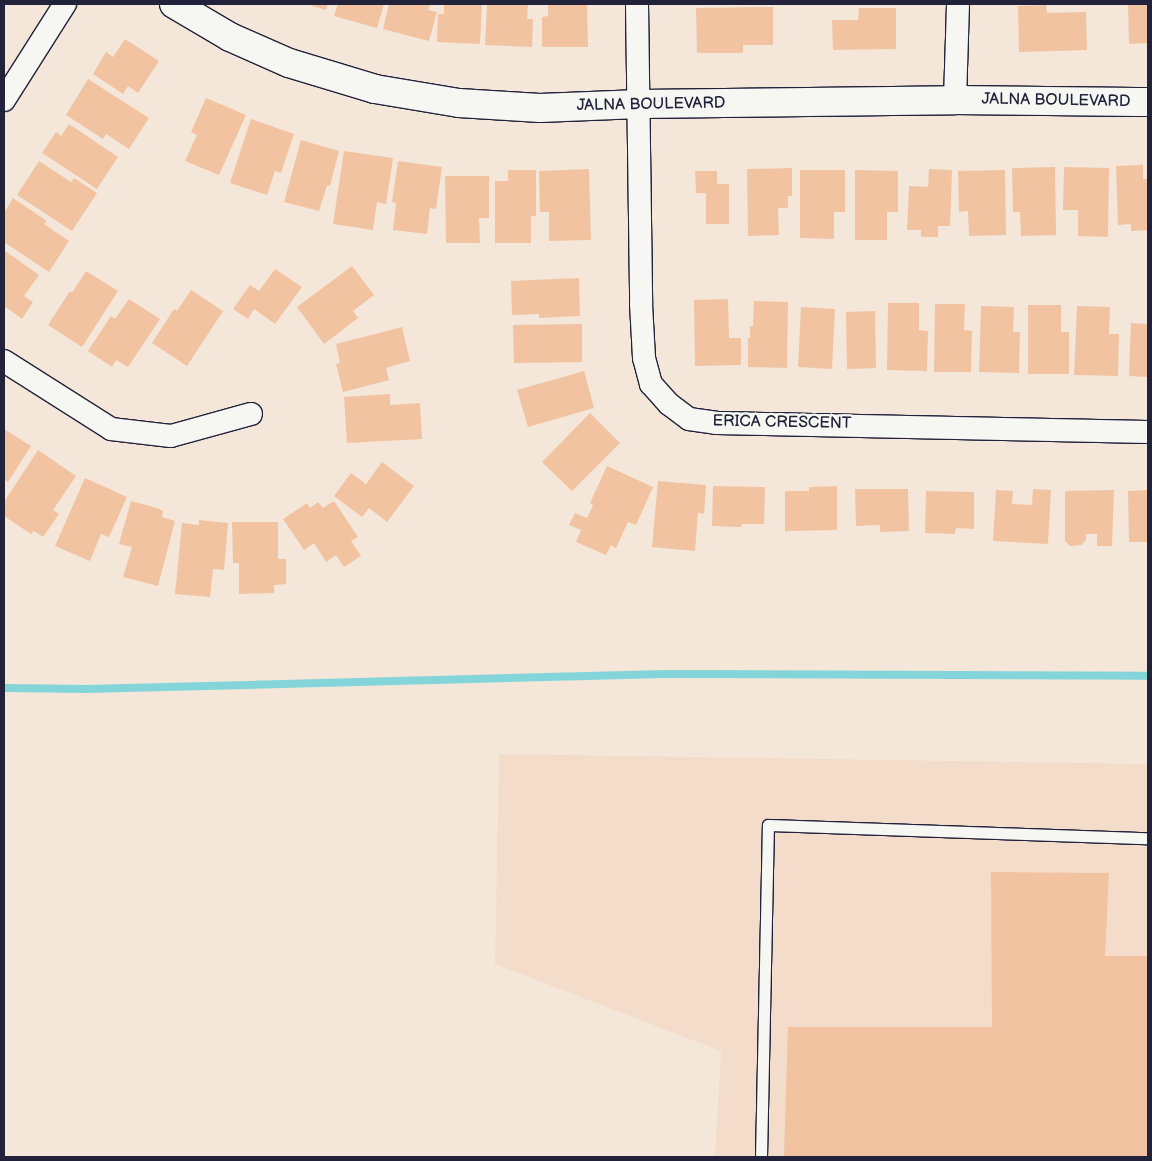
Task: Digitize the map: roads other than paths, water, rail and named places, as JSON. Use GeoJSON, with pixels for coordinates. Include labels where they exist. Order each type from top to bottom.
{"type":"FeatureCollection","features":[{"type":"Feature","properties":{"kind":"street"},"geometry":{"type":"LineString","coordinates":[[4,100],[64,4]]}},
{"type":"Feature","properties":{"kind":"street","name":"JALNA BOULEVARD"},"geometry":{"type":"LineString","coordinates":[[174,4],[230,37],[289,63],[375,89],[459,103],[540,108],[640,104],[955,100],[1148,102]]}},
{"type":"Feature","properties":{"kind":"street","name":"ERICA CRESCENT"},"geometry":{"type":"LineString","coordinates":[[638,4],[641,304],[644,358],[650,384],[668,404],[689,418],[716,423],[1148,432]]}},
{"type":"Feature","properties":{"kind":"street"},"geometry":{"type":"LineString","coordinates":[[955,100],[958,4]]}},
{"type":"Feature","properties":{"kind":"street"},"geometry":{"type":"LineString","coordinates":[[4,361],[111,429],[171,436],[251,414]]}},
{"type":"Feature","properties":{"kind":"lane"},"geometry":{"type":"LineString","coordinates":[[761,1157],[768,825],[1148,838]]}},
{"type":"Feature","properties":{"kind":"waterway"},"geometry":{"type":"LineString","coordinates":[[4,688],[87,689],[666,674],[1148,676]]}}]}
